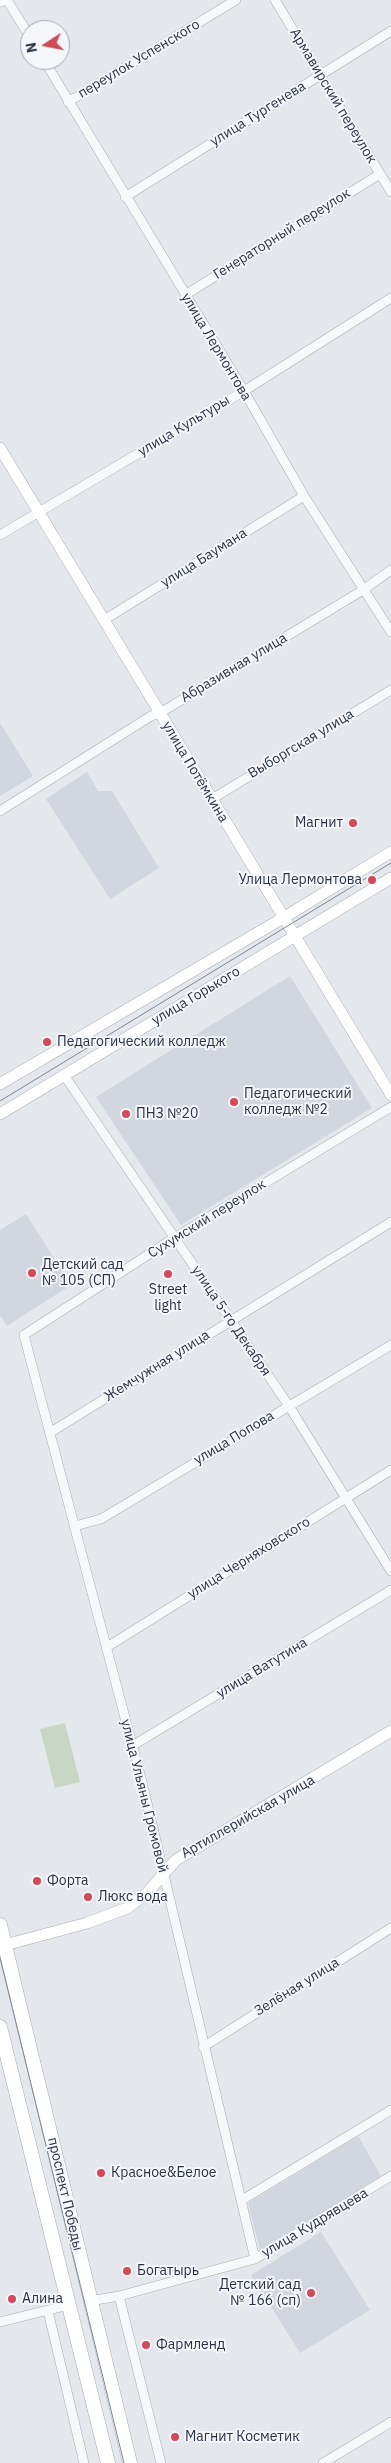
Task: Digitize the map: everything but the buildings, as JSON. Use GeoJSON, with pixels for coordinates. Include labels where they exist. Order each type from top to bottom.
{"type":"FeatureCollection","features":[{"type":"Feature","properties":{"kind":"main road","name":"проспект Победы"},"geometry":{"type":"LineString","coordinates":[[0,1925],[3,1946],[130,2463]]}},
{"type":"Feature","properties":{"kind":"main road","name":"проспект Победы"},"geometry":{"type":"LineString","coordinates":[[0,2027],[108,2463]]}},
{"type":"Feature","properties":{"kind":"street"},"geometry":{"type":"LineString","coordinates":[[7,0],[20,21]]}},
{"type":"Feature","properties":{"kind":"street","name":"переулок Успенского"},"geometry":{"type":"LineString","coordinates":[[68,102],[236,0]]}},
{"type":"Feature","properties":{"kind":"street","name":"Армавирский переулок"},"geometry":{"type":"LineString","coordinates":[[274,0],[391,192]]}},
{"type":"Feature","properties":{"kind":"street","name":"улица Тургенева"},"geometry":{"type":"LineString","coordinates":[[125,197],[391,31]]}},
{"type":"Feature","properties":{"kind":"street","name":"улица Лермонтова"},"geometry":{"type":"LineString","coordinates":[[50,70],[244,391],[304,496],[391,632]]}},
{"type":"Feature","properties":{"kind":"street","name":"Генераторный переулок"},"geometry":{"type":"LineString","coordinates":[[185,295],[380,174]]}},
{"type":"Feature","properties":{"kind":"street","name":"улица Культуры"},"geometry":{"type":"LineString","coordinates":[[0,535],[244,391],[391,298]]}},
{"type":"Feature","properties":{"kind":"street","name":"улица Потёмкина"},"geometry":{"type":"LineString","coordinates":[[0,448],[391,1095]]}},
{"type":"Feature","properties":{"kind":"street","name":"улица Баумана"},"geometry":{"type":"LineString","coordinates":[[104,620],[304,496]]}},
{"type":"Feature","properties":{"kind":"street","name":"Абразивная улица"},"geometry":{"type":"LineString","coordinates":[[0,811],[151,716],[160,713],[363,590],[391,570]]}},
{"type":"Feature","properties":{"kind":"street","name":"Выборгская улица"},"geometry":{"type":"LineString","coordinates":[[212,799],[391,690]]}},
{"type":"Feature","properties":{"kind":"street","name":"улица Горького"},"geometry":{"type":"LineString","coordinates":[[0,1084],[131,1009],[391,852]]}},
{"type":"Feature","properties":{"kind":"street","name":"улица Горького"},"geometry":{"type":"LineString","coordinates":[[0,1114],[391,878]]}},
{"type":"Feature","properties":{"kind":"street"},"geometry":{"type":"LineString","coordinates":[[131,1009],[142,1029]]}},
{"type":"Feature","properties":{"kind":"street","name":"улица 5-го Декабря"},"geometry":{"type":"LineString","coordinates":[[64,1075],[289,1406],[391,1571]]}},
{"type":"Feature","properties":{"kind":"street","name":"Сухумский переулок"},"geometry":{"type":"LineString","coordinates":[[24,1335],[174,1238],[391,1107]]}},
{"type":"Feature","properties":{"kind":"street","name":"Жемчужная улица"},"geometry":{"type":"LineString","coordinates":[[51,1432],[391,1222]]}},
{"type":"Feature","properties":{"kind":"street","name":"улица Ульяны Громовой"},"geometry":{"type":"LineString","coordinates":[[24,1335],[132,1746],[255,2259]]}},
{"type":"Feature","properties":{"kind":"street","name":"улица Попова"},"geometry":{"type":"LineString","coordinates":[[75,1526],[101,1519],[391,1345]]}},
{"type":"Feature","properties":{"kind":"street","name":"улица Черняховского"},"geometry":{"type":"LineString","coordinates":[[106,1647],[391,1470]]}},
{"type":"Feature","properties":{"kind":"street","name":"улица Ватутина"},"geometry":{"type":"LineString","coordinates":[[132,1746],[391,1590]]}},
{"type":"Feature","properties":{"kind":"street","name":"Артиллерийская улица"},"geometry":{"type":"LineString","coordinates":[[3,1946],[113,1915],[147,1893],[164,1876],[176,1860],[391,1731]]}},
{"type":"Feature","properties":{"kind":"street","name":"Зелёная улица"},"geometry":{"type":"LineString","coordinates":[[203,2047],[391,1928]]}},
{"type":"Feature","properties":{"kind":"street"},"geometry":{"type":"LineString","coordinates":[[242,2200],[391,2110]]}},
{"type":"Feature","properties":{"kind":"street","name":"улица Кудрявцева"},"geometry":{"type":"LineString","coordinates":[[90,2301],[119,2296],[255,2259],[391,2176]]}},
{"type":"Feature","properties":{"kind":"street"},"geometry":{"type":"LineString","coordinates":[[119,2296],[160,2463]]}},
{"type":"Feature","properties":{"kind":"street"},"geometry":{"type":"LineString","coordinates":[[0,2322],[69,2305]]}},
{"type":"Feature","properties":{"kind":"street"},"geometry":{"type":"LineString","coordinates":[[48,2311],[84,2463]]}},
{"type":"Feature","properties":{"kind":"street"},"geometry":{"type":"LineString","coordinates":[[323,2463],[391,2422]]}},
{"type":"Feature","properties":{"kind":"shaded area"},"geometry":{"type":"Polygon","coordinates":[[[0,723],[33,776],[0,796],[0,723]]]}},
{"type":"Feature","properties":{"kind":"shaded area"},"geometry":{"type":"Polygon","coordinates":[[[87,772],[98,791],[112,791],[159,868],[110,899],[46,799],[87,772]]]}},
{"type":"Feature","properties":{"kind":"shaded area","name":"Педагогический колледж №2"},"geometry":{"type":"Polygon","coordinates":[[[290,976],[372,1108],[181,1225],[96,1097],[290,976]]]}},
{"type":"Feature","properties":{"kind":"shaded area","name":"Детский сад № 105 (СП)"},"geometry":{"type":"Polygon","coordinates":[[[26,1214],[71,1285],[7,1326],[0,1315],[0,1230],[26,1214]]]}},
{"type":"Feature","properties":{"kind":"shaded area"},"geometry":{"type":"Polygon","coordinates":[[[358,2136],[381,2176],[260,2250],[248,2203],[358,2136]]]}},
{"type":"Feature","properties":{"kind":"shaded area","name":"Детский сад № 166 (сп)"},"geometry":{"type":"Polygon","coordinates":[[[321,2232],[370,2310],[300,2353],[251,2275],[321,2232]]]}},
{"type":"Feature","properties":{"kind":"green space"},"geometry":{"type":"Polygon","coordinates":[[[65,1723],[80,1782],[55,1788],[40,1729],[65,1723]]]}},
{"type":"Feature","properties":{"kind":"tram line"},"geometry":{"type":"LineString","coordinates":[[0,1101],[391,863]]}},
{"type":"Feature","properties":{"kind":"tram line"},"geometry":{"type":"LineString","coordinates":[[0,1958],[124,2463]]}},
{"type":"Feature","properties":{"kind":"place","name":"Магнит"},"geometry":{"type":"Point","coordinates":[353,823]}},
{"type":"Feature","properties":{"kind":"place","name":"Улица Лермонтова"},"geometry":{"type":"Point","coordinates":[372,880]}},
{"type":"Feature","properties":{"kind":"place","name":"Педагогический колледж"},"geometry":{"type":"Point","coordinates":[47,1042]}},
{"type":"Feature","properties":{"kind":"place","name":"Педагогический колледж №2"},"geometry":{"type":"Point","coordinates":[234,1102]}},
{"type":"Feature","properties":{"kind":"place","name":"ПНЗ №20"},"geometry":{"type":"Point","coordinates":[126,1114]}},
{"type":"Feature","properties":{"kind":"place","name":"Детский сад № 105 (СП)"},"geometry":{"type":"Point","coordinates":[32,1273]}},
{"type":"Feature","properties":{"kind":"place","name":"Street light"},"geometry":{"type":"Point","coordinates":[168,1274]}},
{"type":"Feature","properties":{"kind":"place","name":"Форта"},"geometry":{"type":"Point","coordinates":[37,1881]}},
{"type":"Feature","properties":{"kind":"place","name":"Люкс вода"},"geometry":{"type":"Point","coordinates":[88,1897]}},
{"type":"Feature","properties":{"kind":"place","name":"Красное&Белое"},"geometry":{"type":"Point","coordinates":[101,2173]}},
{"type":"Feature","properties":{"kind":"place","name":"Богатырь"},"geometry":{"type":"Point","coordinates":[127,2271]}},
{"type":"Feature","properties":{"kind":"place","name":"Детский сад № 166 (сп)"},"geometry":{"type":"Point","coordinates":[311,2293]}},
{"type":"Feature","properties":{"kind":"place","name":"Алина"},"geometry":{"type":"Point","coordinates":[12,2299]}},
{"type":"Feature","properties":{"kind":"place","name":"Фармленд"},"geometry":{"type":"Point","coordinates":[146,2345]}},
{"type":"Feature","properties":{"kind":"place","name":"Магнит Косметик"},"geometry":{"type":"Point","coordinates":[175,2437]}}]}
